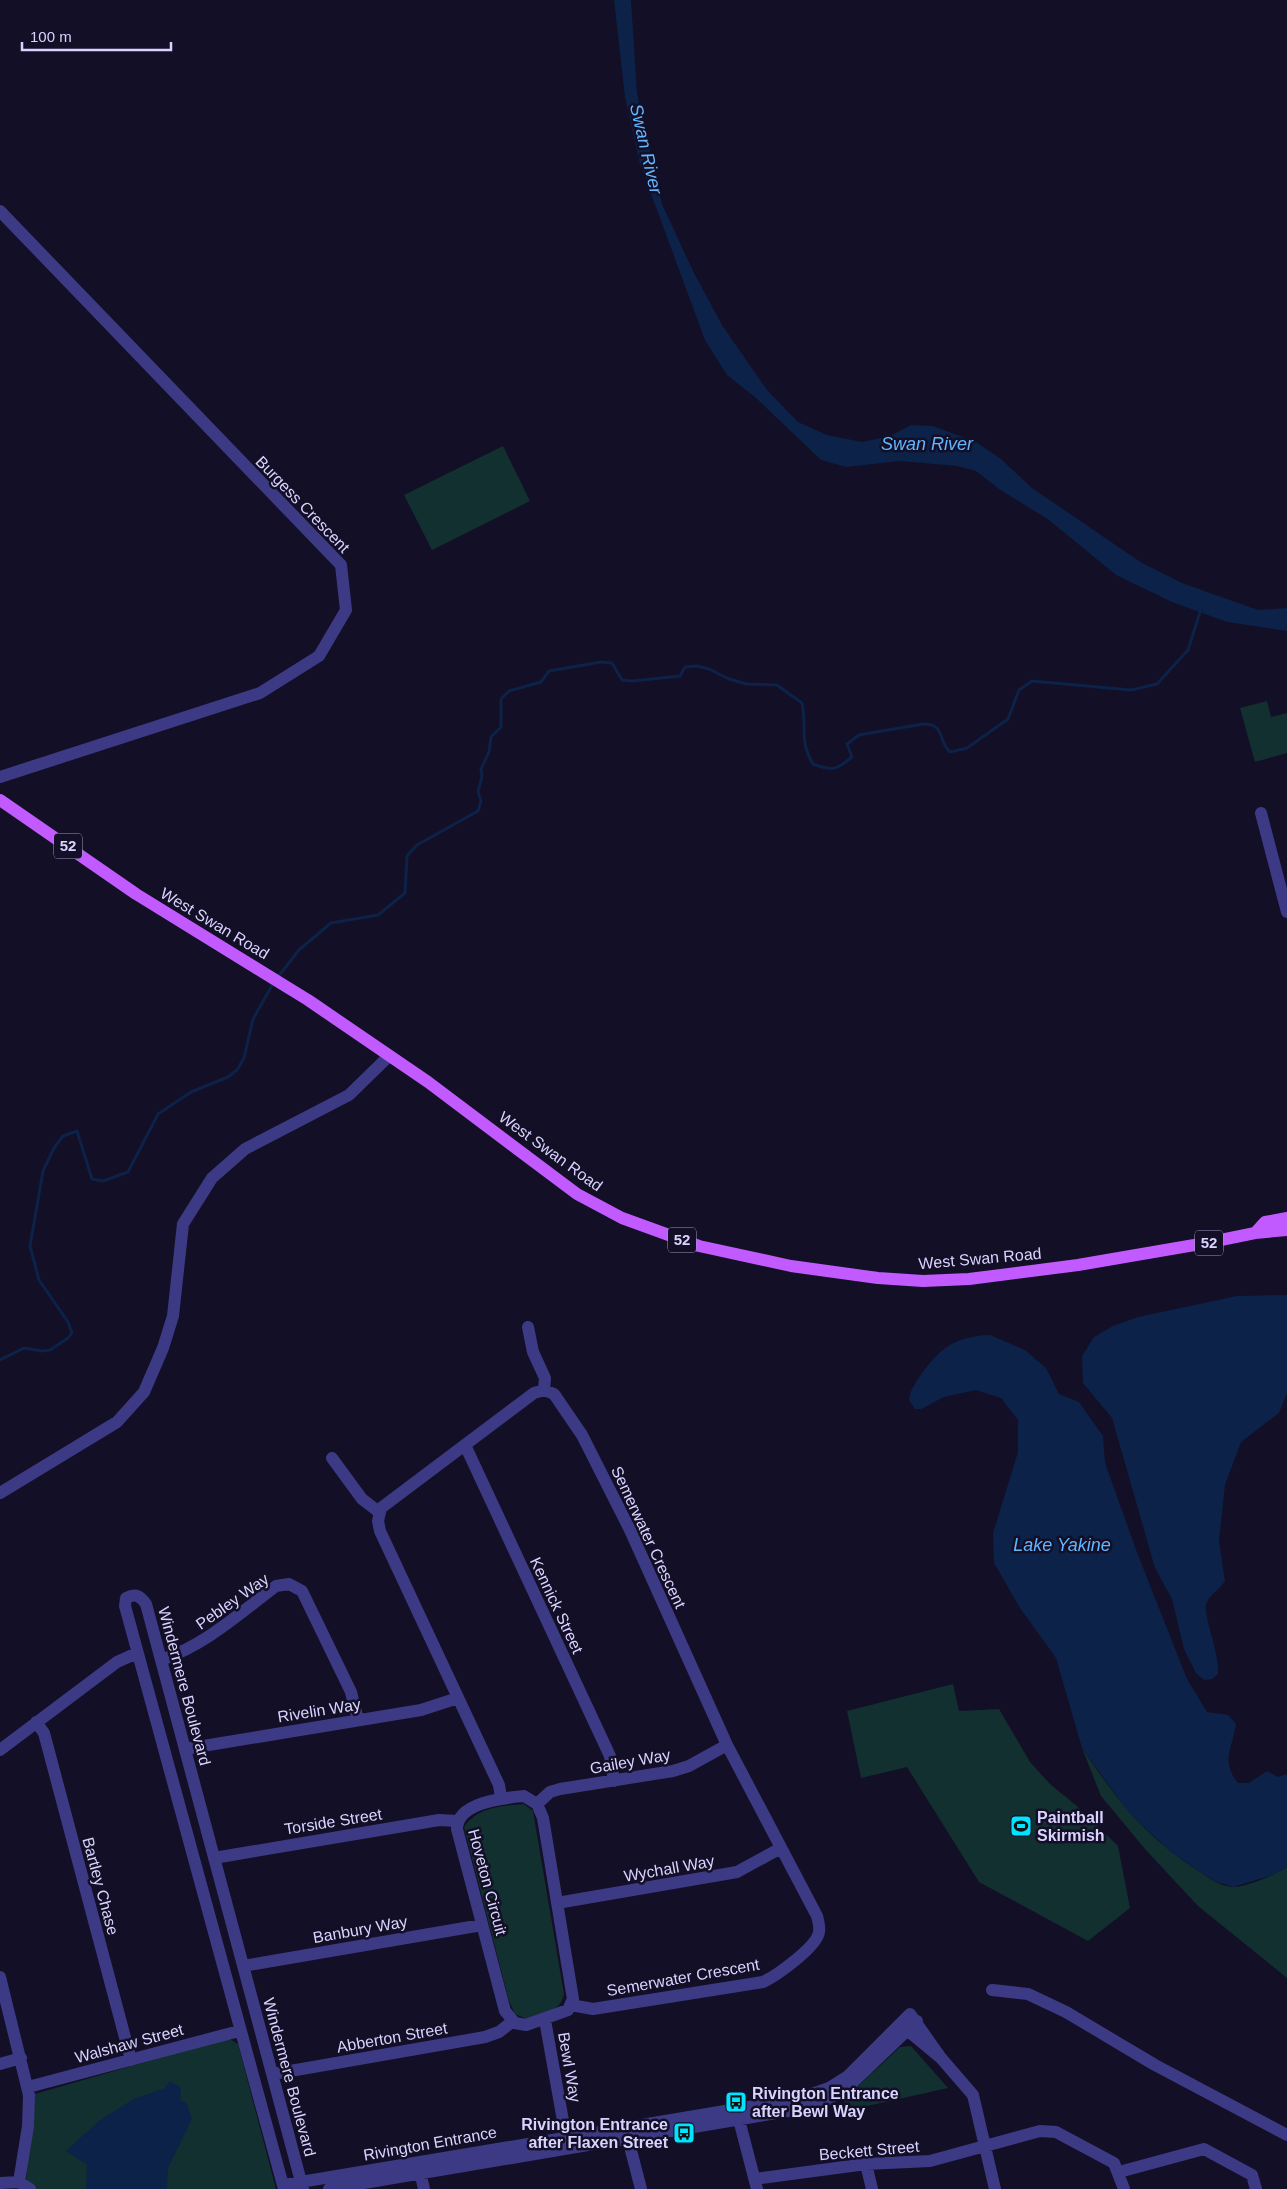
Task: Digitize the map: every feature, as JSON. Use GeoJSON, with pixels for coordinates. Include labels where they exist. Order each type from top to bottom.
{"type":"FeatureCollection","features":[{"type":"Feature","properties":{"kind":"main road","name":"West Swan Road"},"geometry":{"type":"LineString","coordinates":[[0,800],[136,894],[237,954],[308,1000],[510,1142],[578,1194],[622,1218],[699,1246],[791,1266],[914,1281],[969,1279],[1163,1251],[1255,1233],[1287,1230]]}},
{"type":"Feature","properties":{"kind":"main road","name":"West Swan Road"},"geometry":{"type":"LineString","coordinates":[[1255,1233],[1265,1222],[1287,1218]]}},
{"type":"Feature","properties":{"kind":"street","name":"Burgess Crescent"},"geometry":{"type":"LineString","coordinates":[[0,211],[341,565],[346,610],[319,656],[260,692],[0,777]]}},
{"type":"Feature","properties":{"kind":"street"},"geometry":{"type":"LineString","coordinates":[[1261,813],[1287,912]]}},
{"type":"Feature","properties":{"kind":"street"},"geometry":{"type":"LineString","coordinates":[[0,1493],[117,1422],[144,1392],[163,1348],[173,1316],[183,1224],[212,1178],[245,1149],[349,1095],[389,1056]]}},
{"type":"Feature","properties":{"kind":"street"},"geometry":{"type":"LineString","coordinates":[[501,1798],[499,1786],[380,1531],[379,1512],[381,1508],[534,1393],[544,1390],[545,1378],[532,1352],[528,1328]]}},
{"type":"Feature","properties":{"kind":"street","name":"Semerwater Crescent"},"geometry":{"type":"LineString","coordinates":[[544,1390],[554,1394],[582,1435],[630,1530],[727,1744],[817,1916],[820,1932],[815,1940],[778,1975],[763,1982],[593,2009],[571,2005]]}},
{"type":"Feature","properties":{"kind":"street","name":"Kennick Street"},"geometry":{"type":"LineString","coordinates":[[465,1445],[610,1756],[614,1781]]}},
{"type":"Feature","properties":{"kind":"street"},"geometry":{"type":"LineString","coordinates":[[332,1458],[362,1499],[379,1512]]}},
{"type":"Feature","properties":{"kind":"street","name":"Pebley Way"},"geometry":{"type":"LineString","coordinates":[[161,1660],[206,1640],[276,1586],[289,1584],[302,1591],[351,1692],[358,1720]]}},
{"type":"Feature","properties":{"kind":"street","name":"Windermere Boulevard"},"geometry":{"type":"LineString","coordinates":[[283,2187],[239,2031],[125,1606],[126,1598],[132,1595],[140,1596],[146,1604],[302,2185]]}},
{"type":"Feature","properties":{"kind":"street"},"geometry":{"type":"LineString","coordinates":[[0,1750],[118,1662],[137,1653]]}},
{"type":"Feature","properties":{"kind":"street","name":"Rivelin Way"},"geometry":{"type":"LineString","coordinates":[[185,1749],[421,1710],[458,1698]]}},
{"type":"Feature","properties":{"kind":"street","name":"Bartley Chase"},"geometry":{"type":"LineString","coordinates":[[36,1722],[44,1733],[131,2060]]}},
{"type":"Feature","properties":{"kind":"street","name":"Gailey Way"},"geometry":{"type":"LineString","coordinates":[[537,1804],[550,1792],[560,1789],[673,1771],[689,1766],[727,1744]]}},
{"type":"Feature","properties":{"kind":"street","name":"Hoveton Circuit"},"geometry":{"type":"LineString","coordinates":[[513,2021],[505,2011],[457,1822],[462,1813],[501,1798],[524,1796],[537,1804]]}},
{"type":"Feature","properties":{"kind":"street"},"geometry":{"type":"LineString","coordinates":[[513,2021],[526,2026],[568,2010],[571,2005],[572,1992],[543,1818],[537,1804]]}},
{"type":"Feature","properties":{"kind":"street","name":"Torside Street"},"geometry":{"type":"LineString","coordinates":[[214,1858],[439,1820],[457,1822]]}},
{"type":"Feature","properties":{"kind":"street","name":"Wychall Way"},"geometry":{"type":"LineString","coordinates":[[557,1903],[737,1872],[782,1848]]}},
{"type":"Feature","properties":{"kind":"street","name":"Banbury Way"},"geometry":{"type":"LineString","coordinates":[[243,1966],[482,1925]]}},
{"type":"Feature","properties":{"kind":"street"},"geometry":{"type":"LineString","coordinates":[[0,1977],[28,2087],[28,2126],[24,2186],[0,2183]]}},
{"type":"Feature","properties":{"kind":"street"},"geometry":{"type":"LineString","coordinates":[[992,1990],[1028,1994],[1066,2012],[1155,2065],[1287,2135]]}},
{"type":"Feature","properties":{"kind":"street","name":"Rivington Entrance"},"geometry":{"type":"LineString","coordinates":[[283,2187],[419,2168],[737,2114],[806,2108],[830,2099],[848,2087],[903,2027],[914,2018],[941,2058]]}},
{"type":"Feature","properties":{"kind":"street","name":"Bewl Way"},"geometry":{"type":"LineString","coordinates":[[545,2020],[567,2143]]}},
{"type":"Feature","properties":{"kind":"street","name":"Abberton Street"},"geometry":{"type":"LineString","coordinates":[[272,2074],[485,2038],[499,2032],[513,2021]]}},
{"type":"Feature","properties":{"kind":"street"},"geometry":{"type":"LineString","coordinates":[[903,2027],[941,2058],[973,2095],[995,2189]]}},
{"type":"Feature","properties":{"kind":"street","name":"Walshaw Street"},"geometry":{"type":"LineString","coordinates":[[28,2087],[239,2031]]}},
{"type":"Feature","properties":{"kind":"street"},"geometry":{"type":"LineString","coordinates":[[0,2064],[22,2058]]}},
{"type":"Feature","properties":{"kind":"street"},"geometry":{"type":"LineString","coordinates":[[737,2114],[756,2184]]}},
{"type":"Feature","properties":{"kind":"street","name":"Beckett Street"},"geometry":{"type":"LineString","coordinates":[[756,2184],[866,2164],[930,2161],[1040,2131],[1056,2132],[1114,2163],[1119,2172]]}},
{"type":"Feature","properties":{"kind":"street"},"geometry":{"type":"LineString","coordinates":[[626,2132],[642,2189]]}},
{"type":"Feature","properties":{"kind":"street"},"geometry":{"type":"LineString","coordinates":[[1124,2189],[1119,2172],[1204,2149],[1252,2175],[1256,2189]]}},
{"type":"Feature","properties":{"kind":"street"},"geometry":{"type":"LineString","coordinates":[[866,2164],[872,2189]]}},
{"type":"Feature","properties":{"kind":"street"},"geometry":{"type":"LineString","coordinates":[[419,2168],[424,2189]]}},
{"type":"Feature","properties":{"kind":"street","name":"Rivington Entrance"},"geometry":{"type":"LineString","coordinates":[[329,2189],[419,2168]]}},
{"type":"Feature","properties":{"kind":"green space"},"geometry":{"type":"Polygon","coordinates":[[[503,446],[530,501],[432,550],[404,495],[503,446]]]}},
{"type":"Feature","properties":{"kind":"green space"},"geometry":{"type":"Polygon","coordinates":[[[1267,701],[1271,717],[1287,713],[1287,753],[1255,762],[1240,708],[1267,701]]]}},
{"type":"Feature","properties":{"kind":"green space","name":"Paintball Skirmish"},"geometry":{"type":"Polygon","coordinates":[[[953,1684],[959,1711],[999,1709],[1030,1762],[1050,1784],[1078,1807],[1118,1846],[1130,1908],[1088,1941],[979,1882],[907,1767],[861,1778],[847,1711],[953,1684]]]}},
{"type":"Feature","properties":{"kind":"green space"},"geometry":{"type":"Polygon","coordinates":[[[1082,1748],[1120,1801],[1147,1831],[1180,1858],[1215,1882],[1229,1887],[1246,1885],[1275,1874],[1287,1867],[1287,1978],[1198,1906],[1145,1849],[1101,1796],[1082,1748]]]}},
{"type":"Feature","properties":{"kind":"green space"},"geometry":{"type":"Polygon","coordinates":[[[524,1804],[533,1811],[564,1994],[555,2009],[527,2019],[515,2014],[509,2001],[464,1827],[483,1811],[524,1804]]]}},
{"type":"Feature","properties":{"kind":"green space"},"geometry":{"type":"Polygon","coordinates":[[[228,2038],[238,2044],[276,2189],[35,2189],[26,2180],[35,2094],[228,2038]]]}},
{"type":"Feature","properties":{"kind":"green space"},"geometry":{"type":"Polygon","coordinates":[[[911,2046],[948,2088],[849,2110],[843,2100],[900,2047],[911,2046]]]}},
{"type":"Feature","properties":{"kind":"water","name":"Swan River"},"geometry":{"type":"Polygon","coordinates":[[[614,0],[631,0],[637,93],[662,204],[694,273],[722,325],[767,390],[798,422],[827,435],[862,442],[890,436],[911,425],[933,426],[976,442],[1001,459],[1032,488],[1142,563],[1182,583],[1258,610],[1287,608],[1287,631],[1227,622],[1172,602],[1116,575],[1049,520],[999,489],[976,471],[957,466],[900,461],[846,467],[821,460],[756,398],[727,375],[705,340],[640,164],[625,97],[614,0]]]}},
{"type":"Feature","properties":{"kind":"water"},"geometry":{"type":"Polygon","coordinates":[[[1287,1295],[1287,1393],[1279,1413],[1241,1442],[1225,1485],[1219,1541],[1225,1581],[1206,1605],[1207,1617],[1217,1657],[1218,1674],[1212,1679],[1204,1680],[1196,1673],[1184,1649],[1172,1599],[1155,1568],[1112,1418],[1083,1383],[1082,1356],[1094,1337],[1113,1326],[1138,1317],[1237,1296],[1287,1295]]]}},
{"type":"Feature","properties":{"kind":"water","name":"Lake Yakine"},"geometry":{"type":"Polygon","coordinates":[[[990,1335],[1025,1350],[1046,1368],[1059,1394],[1079,1402],[1103,1436],[1105,1463],[1138,1555],[1187,1679],[1207,1712],[1228,1715],[1236,1724],[1229,1761],[1230,1768],[1238,1783],[1249,1783],[1267,1771],[1278,1777],[1287,1774],[1287,1867],[1273,1875],[1233,1887],[1214,1881],[1171,1852],[1129,1813],[1082,1748],[1056,1658],[1020,1608],[994,1563],[993,1533],[1018,1452],[1018,1420],[1001,1398],[976,1390],[944,1397],[921,1409],[915,1409],[909,1400],[918,1379],[932,1360],[948,1346],[966,1338],[990,1335]]]}},
{"type":"Feature","properties":{"kind":"water"},"geometry":{"type":"Polygon","coordinates":[[[170,2081],[181,2088],[180,2100],[186,2102],[192,2119],[168,2168],[167,2189],[86,2189],[87,2165],[66,2151],[100,2120],[134,2099],[165,2088],[170,2081]]]}},
{"type":"Feature","properties":{"kind":"waterway"},"geometry":{"type":"LineString","coordinates":[[278,977],[299,950],[331,923],[378,915],[405,893],[407,856],[417,845],[478,811],[481,801],[478,792],[482,776],[481,769],[489,752],[491,737],[501,727],[501,699],[509,691],[541,682],[549,671],[601,662],[612,663],[622,680],[633,681],[680,676],[685,667],[697,666],[747,684],[777,685],[802,703],[806,748],[813,764],[830,769],[842,765],[852,757],[847,744],[859,735],[923,724],[930,725],[938,730],[950,752],[967,748],[1008,719],[1019,690],[1032,681],[1131,690],[1157,684],[1188,650],[1201,609]]}},
{"type":"Feature","properties":{"kind":"waterway"},"geometry":{"type":"LineString","coordinates":[[0,1360],[24,1348],[42,1351],[50,1350],[68,1338],[72,1333],[68,1322],[39,1280],[30,1246],[43,1171],[54,1148],[63,1136],[77,1131],[92,1179],[103,1181],[128,1172],[158,1114],[191,1092],[228,1077],[237,1070],[244,1058],[253,1019],[274,982]]}},
{"type":"Feature","properties":{"kind":"place","name":"Paintball Skirmish"},"geometry":{"type":"Point","coordinates":[1021,1826]}},
{"type":"Feature","properties":{"kind":"place","name":"Rivington Entrance after Bewl Way"},"geometry":{"type":"Point","coordinates":[736,2102]}},
{"type":"Feature","properties":{"kind":"place","name":"Rivington Entrance after Flaxen Street"},"geometry":{"type":"Point","coordinates":[684,2133]}}]}
